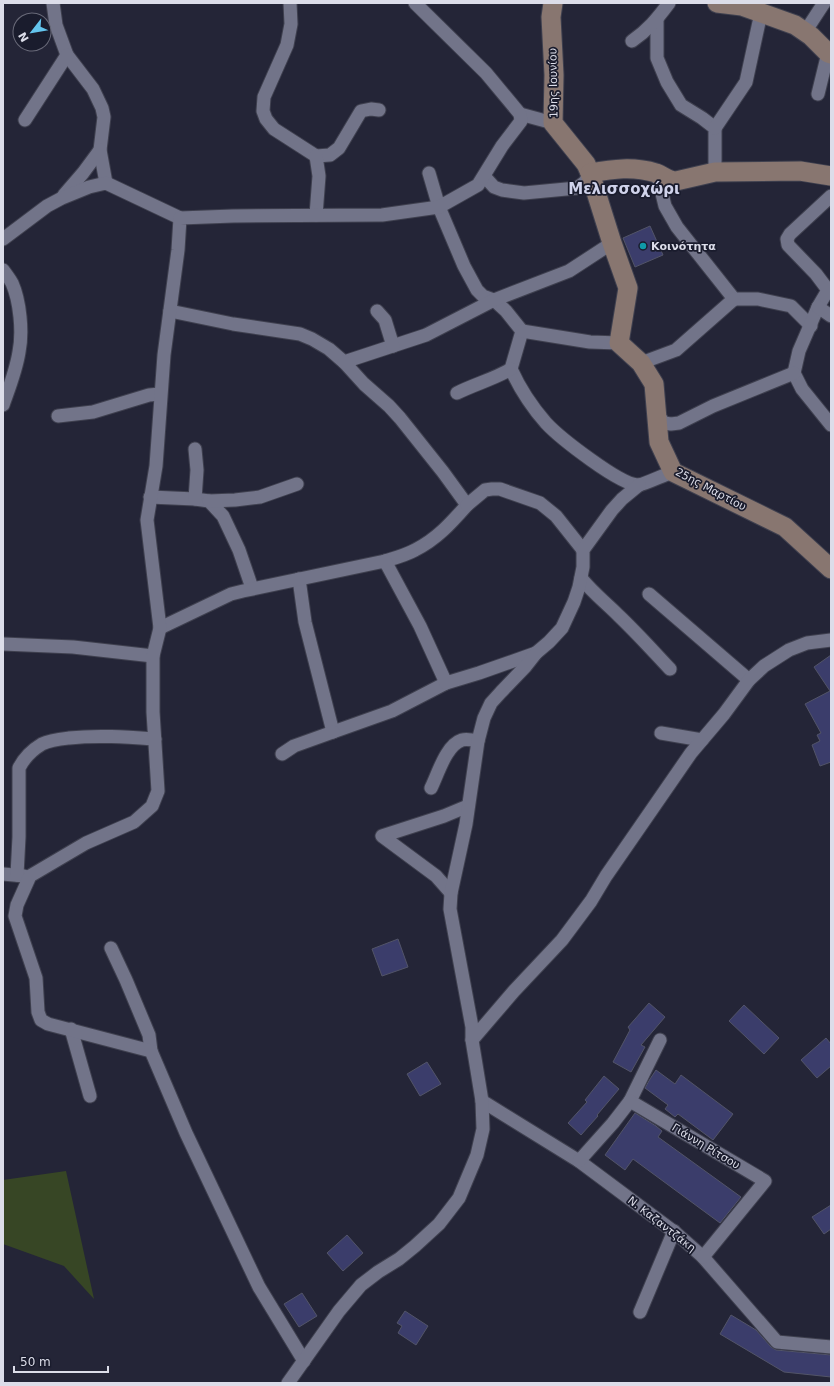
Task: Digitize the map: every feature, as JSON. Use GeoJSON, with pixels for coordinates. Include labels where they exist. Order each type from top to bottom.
{"type":"FeatureCollection","features":[{"type":"Feature","properties":{"kind":"main road","name":"19ης Ιουνίου"},"geometry":{"type":"LineString","coordinates":[[553,3],[551,17],[554,75],[553,124],[586,164],[612,243]]}},
{"type":"Feature","properties":{"kind":"main road"},"geometry":{"type":"LineString","coordinates":[[717,3],[742,4],[761,13],[795,25],[829,53]]}},
{"type":"Feature","properties":{"kind":"main road"},"geometry":{"type":"LineString","coordinates":[[590,173],[616,168],[627,168],[657,174],[670,181],[676,182],[715,172],[800,171],[831,176]]}},
{"type":"Feature","properties":{"kind":"main road"},"geometry":{"type":"LineString","coordinates":[[612,243],[628,288],[619,343]]}},
{"type":"Feature","properties":{"kind":"main road","name":"25ης Μαρτίου"},"geometry":{"type":"LineString","coordinates":[[619,343],[641,363],[654,384],[658,415],[659,442],[673,472],[785,527],[831,568]]}},
{"type":"Feature","properties":{"kind":"street"},"geometry":{"type":"LineString","coordinates":[[53,3],[56,25],[67,55],[93,89],[102,108],[104,117],[100,150],[106,183]]}},
{"type":"Feature","properties":{"kind":"street"},"geometry":{"type":"LineString","coordinates":[[290,3],[291,24],[287,45],[264,97],[263,111],[266,119],[274,129],[316,156],[330,154],[339,148],[361,112],[371,109],[379,110]]}},
{"type":"Feature","properties":{"kind":"street"},"geometry":{"type":"LineString","coordinates":[[3,240],[47,206],[89,187],[106,183],[180,218],[382,214],[438,206],[478,185],[502,146],[521,121],[520,114],[486,73],[415,3]]}},
{"type":"Feature","properties":{"kind":"street"},"geometry":{"type":"LineString","coordinates":[[632,41],[644,33],[669,3]]}},
{"type":"Feature","properties":{"kind":"street"},"geometry":{"type":"LineString","coordinates":[[805,32],[825,8]]}},
{"type":"Feature","properties":{"kind":"street"},"geometry":{"type":"LineString","coordinates":[[715,172],[715,128],[746,82],[761,13]]}},
{"type":"Feature","properties":{"kind":"street"},"geometry":{"type":"LineString","coordinates":[[657,19],[657,58],[667,82],[681,105],[715,128]]}},
{"type":"Feature","properties":{"kind":"street"},"geometry":{"type":"LineString","coordinates":[[818,94],[829,53]]}},
{"type":"Feature","properties":{"kind":"street"},"geometry":{"type":"LineString","coordinates":[[25,120],[67,55]]}},
{"type":"Feature","properties":{"kind":"street"},"geometry":{"type":"LineString","coordinates":[[520,114],[553,124]]}},
{"type":"Feature","properties":{"kind":"street"},"geometry":{"type":"LineString","coordinates":[[62,198],[100,150]]}},
{"type":"Feature","properties":{"kind":"street"},"geometry":{"type":"LineString","coordinates":[[316,156],[319,176],[316,215]]}},
{"type":"Feature","properties":{"kind":"street"},"geometry":{"type":"LineString","coordinates":[[484,176],[494,187],[502,190],[524,193],[577,188],[585,182],[590,173]]}},
{"type":"Feature","properties":{"kind":"street"},"geometry":{"type":"LineString","coordinates":[[429,174],[438,206],[464,266],[477,290],[483,296],[494,300],[522,331],[590,342],[619,343]]}},
{"type":"Feature","properties":{"kind":"street"},"geometry":{"type":"LineString","coordinates":[[657,174],[665,206],[676,227],[734,299]]}},
{"type":"Feature","properties":{"kind":"street"},"geometry":{"type":"LineString","coordinates":[[831,196],[790,234],[787,239],[788,244],[816,274],[828,290],[818,307],[799,351],[794,373],[802,389],[831,425]]}},
{"type":"Feature","properties":{"kind":"street"},"geometry":{"type":"LineString","coordinates":[[3,874],[30,876],[86,843],[134,822],[152,806],[158,791],[153,712],[153,656],[160,628],[147,520],[156,466],[160,394],[167,325],[178,250],[180,218]]}},
{"type":"Feature","properties":{"kind":"street"},"geometry":{"type":"LineString","coordinates":[[344,362],[426,335],[494,300],[570,271],[612,243]]}},
{"type":"Feature","properties":{"kind":"street"},"geometry":{"type":"LineString","coordinates":[[3,270],[11,282],[17,299],[20,315],[20,351],[15,373],[3,405]]}},
{"type":"Feature","properties":{"kind":"street"},"geometry":{"type":"LineString","coordinates":[[641,363],[676,350],[734,299],[758,299],[791,306],[811,326]]}},
{"type":"Feature","properties":{"kind":"street"},"geometry":{"type":"LineString","coordinates":[[818,307],[831,316]]}},
{"type":"Feature","properties":{"kind":"street"},"geometry":{"type":"LineString","coordinates":[[170,311],[233,324],[300,334],[312,338],[329,349],[400,418],[443,472],[466,505]]}},
{"type":"Feature","properties":{"kind":"street"},"geometry":{"type":"LineString","coordinates":[[378,311],[385,320],[393,346]]}},
{"type":"Feature","properties":{"kind":"street"},"geometry":{"type":"LineString","coordinates":[[522,331],[512,369],[519,385],[533,407],[547,424],[602,468],[629,483],[639,485]]}},
{"type":"Feature","properties":{"kind":"street"},"geometry":{"type":"LineString","coordinates":[[457,393],[470,386],[499,376],[512,369]]}},
{"type":"Feature","properties":{"kind":"street"},"geometry":{"type":"LineString","coordinates":[[658,415],[664,423],[679,423],[794,373]]}},
{"type":"Feature","properties":{"kind":"street"},"geometry":{"type":"LineString","coordinates":[[58,416],[92,412],[160,394]]}},
{"type":"Feature","properties":{"kind":"street"},"geometry":{"type":"LineString","coordinates":[[194,499],[197,470],[195,449]]}},
{"type":"Feature","properties":{"kind":"street"},"geometry":{"type":"LineString","coordinates":[[288,1383],[339,1311],[361,1285],[399,1259],[439,1224],[459,1198],[478,1155],[483,1129],[482,1101],[472,1040],[472,1028],[450,909],[451,893],[466,824],[478,741],[484,718],[491,703],[526,667],[536,653],[562,628],[574,602],[581,578],[583,567],[583,550],[612,510],[639,485],[673,472]]}},
{"type":"Feature","properties":{"kind":"street"},"geometry":{"type":"LineString","coordinates":[[150,497],[209,501],[235,500],[260,497],[297,484]]}},
{"type":"Feature","properties":{"kind":"street"},"geometry":{"type":"LineString","coordinates":[[160,628],[231,594],[252,588],[385,561],[414,551],[434,538],[448,526],[466,505],[485,490],[500,489],[540,503],[556,516],[583,550]]}},
{"type":"Feature","properties":{"kind":"street"},"geometry":{"type":"LineString","coordinates":[[209,501],[223,516],[239,550],[252,588]]}},
{"type":"Feature","properties":{"kind":"street"},"geometry":{"type":"LineString","coordinates":[[385,561],[420,626],[446,683]]}},
{"type":"Feature","properties":{"kind":"street"},"geometry":{"type":"LineString","coordinates":[[581,578],[595,594],[618,614],[670,669]]}},
{"type":"Feature","properties":{"kind":"street"},"geometry":{"type":"LineString","coordinates":[[299,579],[305,622],[333,732]]}},
{"type":"Feature","properties":{"kind":"street"},"geometry":{"type":"LineString","coordinates":[[649,594],[749,680]]}},
{"type":"Feature","properties":{"kind":"street"},"geometry":{"type":"LineString","coordinates":[[472,1040],[514,991],[562,940],[591,901],[606,876],[691,753],[724,714],[749,680],[764,666],[789,650],[807,643],[831,640]]}},
{"type":"Feature","properties":{"kind":"street"},"geometry":{"type":"LineString","coordinates":[[3,644],[73,647],[153,656]]}},
{"type":"Feature","properties":{"kind":"street"},"geometry":{"type":"LineString","coordinates":[[282,754],[294,746],[392,711],[446,683],[536,653]]}},
{"type":"Feature","properties":{"kind":"street"},"geometry":{"type":"LineString","coordinates":[[661,733],[702,740]]}},
{"type":"Feature","properties":{"kind":"street"},"geometry":{"type":"LineString","coordinates":[[17,875],[20,768],[23,760],[27,756],[43,744],[58,739],[92,736],[155,739]]}},
{"type":"Feature","properties":{"kind":"street"},"geometry":{"type":"LineString","coordinates":[[431,788],[447,752],[454,745],[462,740],[478,741]]}},
{"type":"Feature","properties":{"kind":"street"},"geometry":{"type":"LineString","coordinates":[[451,893],[436,876],[382,836],[444,816],[468,806]]}},
{"type":"Feature","properties":{"kind":"street"},"geometry":{"type":"LineString","coordinates":[[30,876],[17,905],[15,916],[36,978],[38,1012],[41,1020],[48,1024],[151,1051]]}},
{"type":"Feature","properties":{"kind":"street"},"geometry":{"type":"LineString","coordinates":[[111,948],[149,1035],[151,1051],[186,1133],[259,1287],[304,1361]]}},
{"type":"Feature","properties":{"kind":"street"},"geometry":{"type":"LineString","coordinates":[[71,1029],[90,1096]]}},
{"type":"Feature","properties":{"kind":"street"},"geometry":{"type":"LineString","coordinates":[[579,1161],[613,1123],[630,1101],[660,1040]]}},
{"type":"Feature","properties":{"kind":"street","name":"Ν. Καζαντζάκη"},"geometry":{"type":"LineString","coordinates":[[482,1101],[579,1161],[674,1231],[703,1257],[777,1342],[831,1347]]}},
{"type":"Feature","properties":{"kind":"street","name":"Γιάννη Ρίτσου"},"geometry":{"type":"LineString","coordinates":[[630,1101],[765,1181],[703,1257]]}},
{"type":"Feature","properties":{"kind":"street"},"geometry":{"type":"LineString","coordinates":[[640,1312],[674,1231]]}},
{"type":"Feature","properties":{"kind":"green space"},"geometry":{"type":"Polygon","coordinates":[[[66,1171],[94,1299],[64,1266],[3,1244],[3,1180],[66,1171]]]}},
{"type":"Feature","properties":{"kind":"building","name":"Κοινότητα"},"geometry":{"type":"Polygon","coordinates":[[[650,226],[663,255],[635,267],[623,238],[650,226]]]}},
{"type":"Feature","properties":{"kind":"building"},"geometry":{"type":"Polygon","coordinates":[[[831,655],[831,762],[820,766],[812,745],[820,741],[817,735],[821,733],[805,704],[830,691],[814,667],[831,655]]]}},
{"type":"Feature","properties":{"kind":"building"},"geometry":{"type":"Polygon","coordinates":[[[398,939],[408,967],[382,976],[372,949],[398,939]]]}},
{"type":"Feature","properties":{"kind":"building"},"geometry":{"type":"Polygon","coordinates":[[[649,1003],[665,1017],[641,1045],[645,1047],[631,1072],[613,1062],[630,1030],[628,1027],[649,1003]]]}},
{"type":"Feature","properties":{"kind":"building"},"geometry":{"type":"Polygon","coordinates":[[[744,1005],[779,1038],[764,1054],[729,1021],[744,1005]]]}},
{"type":"Feature","properties":{"kind":"building"},"geometry":{"type":"Polygon","coordinates":[[[826,1038],[831,1044],[831,1066],[817,1078],[801,1060],[826,1038]]]}},
{"type":"Feature","properties":{"kind":"building"},"geometry":{"type":"Polygon","coordinates":[[[427,1062],[441,1084],[420,1096],[407,1074],[427,1062]]]}},
{"type":"Feature","properties":{"kind":"building"},"geometry":{"type":"Polygon","coordinates":[[[656,1070],[675,1084],[681,1075],[733,1114],[713,1140],[678,1114],[675,1117],[665,1109],[668,1105],[645,1088],[656,1070]]]}},
{"type":"Feature","properties":{"kind":"building"},"geometry":{"type":"Polygon","coordinates":[[[604,1076],[619,1089],[581,1135],[568,1123],[587,1102],[585,1100],[604,1076]]]}},
{"type":"Feature","properties":{"kind":"building"},"geometry":{"type":"Polygon","coordinates":[[[635,1113],[662,1131],[658,1137],[741,1197],[720,1223],[633,1159],[625,1170],[605,1155],[635,1113]]]}},
{"type":"Feature","properties":{"kind":"building"},"geometry":{"type":"Polygon","coordinates":[[[831,1205],[831,1229],[824,1234],[812,1217],[831,1205]]]}},
{"type":"Feature","properties":{"kind":"building"},"geometry":{"type":"Polygon","coordinates":[[[347,1235],[363,1253],[343,1271],[327,1253],[347,1235]]]}},
{"type":"Feature","properties":{"kind":"building"},"geometry":{"type":"Polygon","coordinates":[[[302,1293],[317,1316],[299,1327],[284,1304],[302,1293]]]}},
{"type":"Feature","properties":{"kind":"building"},"geometry":{"type":"Polygon","coordinates":[[[405,1311],[428,1326],[416,1345],[398,1333],[402,1326],[397,1323],[405,1311]]]}},
{"type":"Feature","properties":{"kind":"building"},"geometry":{"type":"Polygon","coordinates":[[[731,1315],[756,1330],[771,1347],[776,1350],[831,1355],[831,1377],[784,1372],[720,1334],[731,1315]]]}},
{"type":"Feature","properties":{"kind":"place","name":"Κοινότητα"},"geometry":{"type":"Point","coordinates":[643,246]}},
{"type":"Feature","properties":{"kind":"district","name":"Μελισσοχώρι"},"geometry":{"type":"Point","coordinates":[624,189]}}]}
